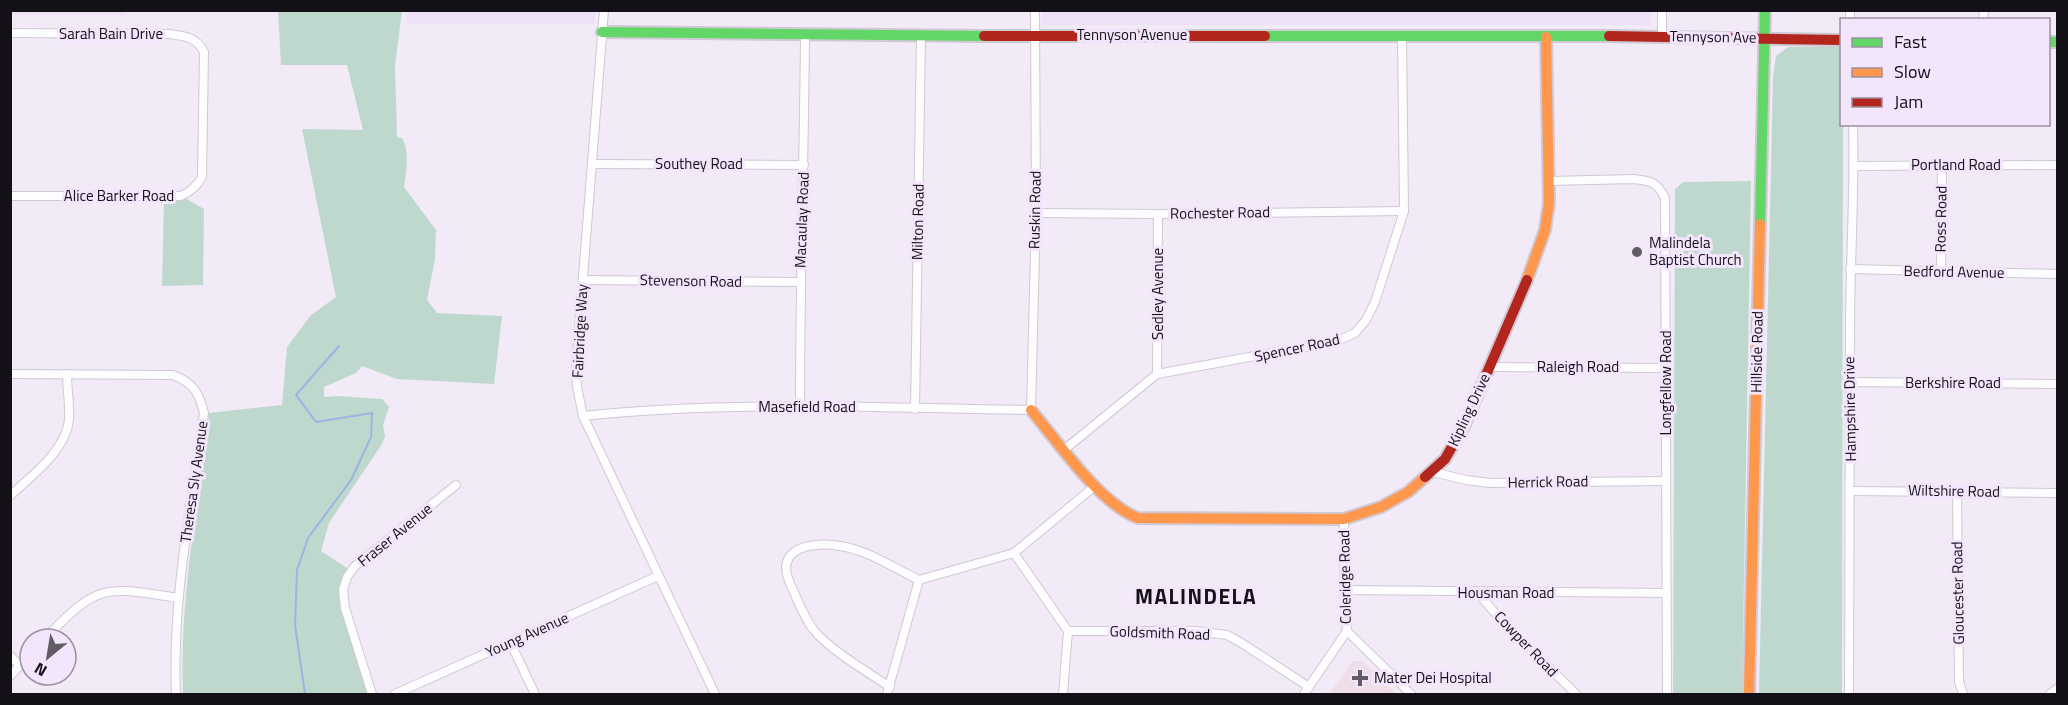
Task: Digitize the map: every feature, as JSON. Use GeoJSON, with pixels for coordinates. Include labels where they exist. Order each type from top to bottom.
{"type":"FeatureCollection","features":[{"type":"Feature","properties":{"kind":"street","name":"Fairbridge Way"},"geometry":{"type":"LineString","coordinates":[[604,10],[576,366],[577,387],[583,416],[715,694]]}},
{"type":"Feature","properties":{"kind":"street","name":"Ruskin Road"},"geometry":{"type":"LineString","coordinates":[[1031,410],[1036,213],[1035,10]]}},
{"type":"Feature","properties":{"kind":"street"},"geometry":{"type":"LineString","coordinates":[[1662,10],[1662,36]]}},
{"type":"Feature","properties":{"kind":"street","name":"Hillside Road"},"geometry":{"type":"LineString","coordinates":[[1749,694],[1765,10]]}},
{"type":"Feature","properties":{"kind":"street","name":"Tennyson Avenue"},"geometry":{"type":"LineString","coordinates":[[602,32],[921,36],[1662,36]]}},
{"type":"Feature","properties":{"kind":"street","name":"Sarah Bain Drive"},"geometry":{"type":"LineString","coordinates":[[10,33],[169,34],[187,36],[197,41],[204,52]]}},
{"type":"Feature","properties":{"kind":"street","name":"Macaulay Road"},"geometry":{"type":"LineString","coordinates":[[800,406],[805,35]]}},
{"type":"Feature","properties":{"kind":"street","name":"Spencer Road"},"geometry":{"type":"LineString","coordinates":[[1065,449],[1157,374],[1337,341],[1355,333],[1366,320],[1375,302],[1404,211],[1402,35]]}},
{"type":"Feature","properties":{"kind":"street","name":"Milton Road"},"geometry":{"type":"LineString","coordinates":[[915,409],[921,36]]}},
{"type":"Feature","properties":{"kind":"street","name":"Tennyson Ave"},"geometry":{"type":"LineString","coordinates":[[1662,36],[1840,40]]}},
{"type":"Feature","properties":{"kind":"street","name":"Kipling Drive"},"geometry":{"type":"LineString","coordinates":[[1031,410],[1095,486],[1128,514],[1145,519],[1344,519],[1381,507],[1408,492],[1433,472],[1454,446],[1521,296],[1542,240],[1549,203],[1546,37]]}},
{"type":"Feature","properties":{"kind":"street","name":"Alice Barker Road"},"geometry":{"type":"LineString","coordinates":[[10,196],[181,196],[192,191],[202,177],[204,52]]}},
{"type":"Feature","properties":{"kind":"street","name":"Hampshire Drive"},"geometry":{"type":"LineString","coordinates":[[1850,694],[1849,382],[1853,126]]}},
{"type":"Feature","properties":{"kind":"street","name":"Southey Road"},"geometry":{"type":"LineString","coordinates":[[593,164],[804,165]]}},
{"type":"Feature","properties":{"kind":"street","name":"Ross Road"},"geometry":{"type":"LineString","coordinates":[[1941,272],[1942,165]]}},
{"type":"Feature","properties":{"kind":"street","name":"Portland Road"},"geometry":{"type":"LineString","coordinates":[[1854,166],[2058,165]]}},
{"type":"Feature","properties":{"kind":"street","name":"Longfellow Road"},"geometry":{"type":"LineString","coordinates":[[1549,181],[1648,180],[1660,187],[1665,198],[1667,694]]}},
{"type":"Feature","properties":{"kind":"street","name":"Rochester Road"},"geometry":{"type":"LineString","coordinates":[[1036,213],[1404,211]]}},
{"type":"Feature","properties":{"kind":"street","name":"Sedley Avenue"},"geometry":{"type":"LineString","coordinates":[[1157,374],[1158,214]]}},
{"type":"Feature","properties":{"kind":"street","name":"Bedford Avenue"},"geometry":{"type":"LineString","coordinates":[[1850,268],[2058,274]]}},
{"type":"Feature","properties":{"kind":"street","name":"Stevenson Road"},"geometry":{"type":"LineString","coordinates":[[583,280],[800,282]]}},
{"type":"Feature","properties":{"kind":"street","name":"Raleigh Road"},"geometry":{"type":"LineString","coordinates":[[1489,367],[1667,368]]}},
{"type":"Feature","properties":{"kind":"street","name":"Theresa Sly Avenue"},"geometry":{"type":"LineString","coordinates":[[10,374],[173,375],[184,379],[197,391],[204,413],[178,598],[176,694]]}},
{"type":"Feature","properties":{"kind":"street"},"geometry":{"type":"LineString","coordinates":[[10,496],[52,455],[64,438],[69,419],[67,374]]}},
{"type":"Feature","properties":{"kind":"street","name":"Berkshire Road"},"geometry":{"type":"LineString","coordinates":[[1849,382],[2058,384]]}},
{"type":"Feature","properties":{"kind":"street","name":"Masefield Road"},"geometry":{"type":"LineString","coordinates":[[583,416],[643,409],[800,406],[1031,410]]}},
{"type":"Feature","properties":{"kind":"street","name":"Herrick Road"},"geometry":{"type":"LineString","coordinates":[[1433,472],[1490,483],[1665,481]]}},
{"type":"Feature","properties":{"kind":"street","name":"Fraser Avenue"},"geometry":{"type":"LineString","coordinates":[[372,694],[345,608],[343,590],[347,577],[355,566],[456,485]]}},
{"type":"Feature","properties":{"kind":"street"},"geometry":{"type":"LineString","coordinates":[[919,580],[889,691],[814,631],[804,616],[787,578],[786,565],[790,557],[799,549],[811,545],[839,546],[861,552],[919,580],[1014,553],[1095,486]]}},
{"type":"Feature","properties":{"kind":"street","name":"Wiltshire Road"},"geometry":{"type":"LineString","coordinates":[[1851,490],[2058,493]]}},
{"type":"Feature","properties":{"kind":"street","name":"Gloucester Road"},"geometry":{"type":"LineString","coordinates":[[1957,491],[1959,682],[1963,694]]}},
{"type":"Feature","properties":{"kind":"street","name":"Coleridge Road"},"geometry":{"type":"LineString","coordinates":[[1307,691],[1347,631],[1344,590],[1344,519]]}},
{"type":"Feature","properties":{"kind":"street"},"geometry":{"type":"LineString","coordinates":[[1014,553],[1068,630],[1063,694]]}},
{"type":"Feature","properties":{"kind":"street","name":"Young Avenue"},"geometry":{"type":"LineString","coordinates":[[395,694],[658,576]]}},
{"type":"Feature","properties":{"kind":"street","name":"Housman Road"},"geometry":{"type":"LineString","coordinates":[[1344,590],[1667,593]]}},
{"type":"Feature","properties":{"kind":"street"},"geometry":{"type":"LineString","coordinates":[[57,627],[81,603],[106,591],[131,591],[178,598]]}},
{"type":"Feature","properties":{"kind":"street","name":"Cowper Road"},"geometry":{"type":"LineString","coordinates":[[1478,593],[1501,620],[1576,694]]}},
{"type":"Feature","properties":{"kind":"street","name":"Goldsmith Road"},"geometry":{"type":"LineString","coordinates":[[1068,630],[1196,632],[1227,635],[1307,691]]}},
{"type":"Feature","properties":{"kind":"street"},"geometry":{"type":"LineString","coordinates":[[1347,631],[1411,694]]}},
{"type":"Feature","properties":{"kind":"street"},"geometry":{"type":"LineString","coordinates":[[510,642],[535,694]]}},
{"type":"Feature","properties":{"kind":"street"},"geometry":{"type":"LineString","coordinates":[[2050,694],[2058,688]]}},
{"type":"Feature","properties":{"kind":"shaded area"},"geometry":{"type":"Polygon","coordinates":[[[11,10],[125,10],[126,15],[11,15],[11,10]]]}},
{"type":"Feature","properties":{"kind":"shaded area"},"geometry":{"type":"Polygon","coordinates":[[[407,10],[596,11],[594,24],[406,24],[407,10]]]}},
{"type":"Feature","properties":{"kind":"shaded area"},"geometry":{"type":"Polygon","coordinates":[[[1042,10],[1651,10],[1651,25],[1042,25],[1042,10]]]}},
{"type":"Feature","properties":{"kind":"shaded area","name":"Mater Dei Hospital"},"geometry":{"type":"Polygon","coordinates":[[[1353,661],[1363,661],[1396,694],[1329,694],[1353,661]]]}},
{"type":"Feature","properties":{"kind":"green space"},"geometry":{"type":"Polygon","coordinates":[[[278,11],[402,11],[395,66],[397,137],[402,138],[406,149],[404,187],[436,230],[435,259],[427,300],[437,313],[502,316],[494,384],[397,379],[362,366],[356,373],[324,387],[324,397],[382,399],[389,407],[383,425],[385,436],[382,444],[329,523],[321,551],[350,570],[341,590],[370,694],[183,694],[184,624],[190,554],[209,413],[282,405],[287,347],[311,315],[336,297],[302,129],[363,130],[347,65],[281,65],[278,11]]]}},
{"type":"Feature","properties":{"kind":"green space"},"geometry":{"type":"Polygon","coordinates":[[[1788,47],[1840,47],[1840,126],[1843,126],[1842,694],[1759,694],[1773,77],[1776,56],[1788,47]]]}},
{"type":"Feature","properties":{"kind":"green space"},"geometry":{"type":"Polygon","coordinates":[[[1751,181],[1742,694],[1673,694],[1675,189],[1683,182],[1751,181]]]}},
{"type":"Feature","properties":{"kind":"green space"},"geometry":{"type":"Polygon","coordinates":[[[185,198],[204,209],[203,285],[162,286],[164,200],[185,198]]]}},
{"type":"Feature","properties":{"kind":"waterway"},"geometry":{"type":"LineString","coordinates":[[305,694],[295,625],[297,570],[308,538],[351,480],[371,437],[372,413],[316,422],[296,395],[339,346]]}},
{"type":"Feature","properties":{"kind":"traffic: fast"},"geometry":{"type":"LineString","coordinates":[[1760,224],[1765,10]]}},
{"type":"Feature","properties":{"kind":"traffic: fast"},"geometry":{"type":"LineString","coordinates":[[602,32],[984,36]]}},
{"type":"Feature","properties":{"kind":"traffic: fast"},"geometry":{"type":"LineString","coordinates":[[1265,36],[1609,36]]}},
{"type":"Feature","properties":{"kind":"traffic: fast"},"geometry":{"type":"LineString","coordinates":[[2050,42],[2058,42]]}},
{"type":"Feature","properties":{"kind":"traffic: slow"},"geometry":{"type":"LineString","coordinates":[[1527,280],[1545,230],[1549,203],[1546,37]]}},
{"type":"Feature","properties":{"kind":"traffic: slow"},"geometry":{"type":"LineString","coordinates":[[1749,694],[1760,224]]}},
{"type":"Feature","properties":{"kind":"traffic: slow"},"geometry":{"type":"LineString","coordinates":[[1031,410],[1094,486],[1123,510],[1138,518],[1344,519],[1381,507],[1408,492],[1425,477]]}},
{"type":"Feature","properties":{"kind":"traffic: jam"},"geometry":{"type":"LineString","coordinates":[[984,36],[1265,36]]}},
{"type":"Feature","properties":{"kind":"traffic: jam"},"geometry":{"type":"LineString","coordinates":[[1609,36],[1840,40]]}},
{"type":"Feature","properties":{"kind":"traffic: jam"},"geometry":{"type":"LineString","coordinates":[[1425,477],[1445,459],[1465,424],[1527,280]]}},
{"type":"Feature","properties":{"kind":"place","name":"Malindela Baptist Church"},"geometry":{"type":"Point","coordinates":[1637,252]}},
{"type":"Feature","properties":{"kind":"place","name":"Mater Dei Hospital"},"geometry":{"type":"Point","coordinates":[1360,678]}},
{"type":"Feature","properties":{"kind":"district","name":"MALINDELA"},"geometry":{"type":"Point","coordinates":[1196,597]}}]}
